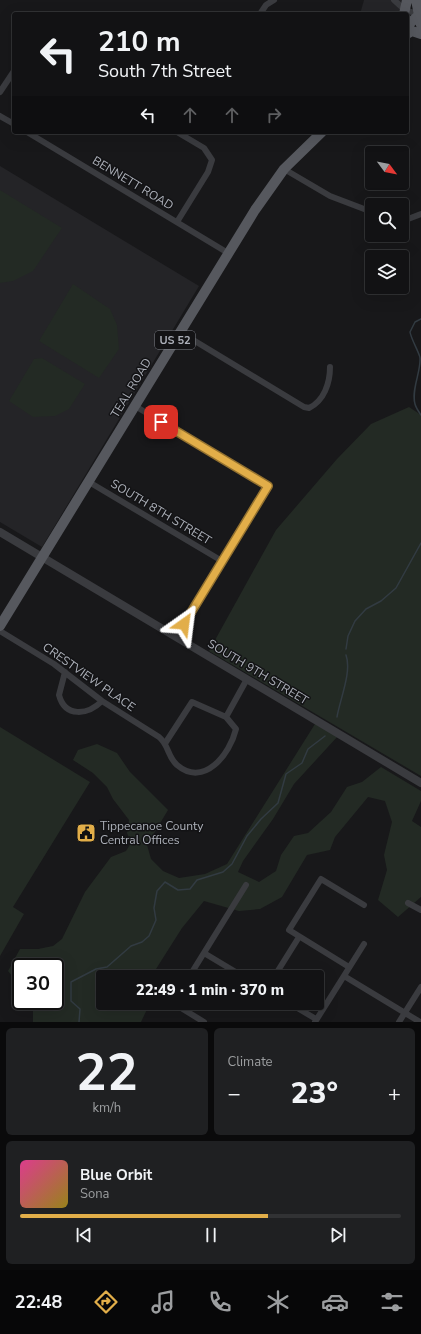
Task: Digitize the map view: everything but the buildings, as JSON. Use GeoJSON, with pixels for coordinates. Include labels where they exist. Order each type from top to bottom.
{"type":"FeatureCollection","features":[{"type":"Feature","properties":{"kind":"main road"},"geometry":{"type":"LineString","coordinates":[[405,12],[407,0]]}},
{"type":"Feature","properties":{"kind":"main road"},"geometry":{"type":"LineString","coordinates":[[416,0],[421,25]]}},
{"type":"Feature","properties":{"kind":"main road"},"geometry":{"type":"LineString","coordinates":[[409,24],[420,14]]}},
{"type":"Feature","properties":{"kind":"main road"},"geometry":{"type":"LineString","coordinates":[[409,33],[412,31],[421,34]]}},
{"type":"Feature","properties":{"kind":"main road","name":"TEAL ROAD"},"geometry":{"type":"LineString","coordinates":[[0,626],[43,558],[228,252],[284,169],[320,134]]}},
{"type":"Feature","properties":{"kind":"street"},"geometry":{"type":"LineString","coordinates":[[261,12],[266,5],[274,0]]}},
{"type":"Feature","properties":{"kind":"street"},"geometry":{"type":"LineString","coordinates":[[394,0],[405,12]]}},
{"type":"Feature","properties":{"kind":"street"},"geometry":{"type":"LineString","coordinates":[[409,13],[420,14]]}},
{"type":"Feature","properties":{"kind":"street"},"geometry":{"type":"LineString","coordinates":[[0,92],[12,74]]}},
{"type":"Feature","properties":{"kind":"street"},"geometry":{"type":"LineString","coordinates":[[0,116],[12,123]]}},
{"type":"Feature","properties":{"kind":"street","name":"BENNETT ROAD"},"geometry":{"type":"LineString","coordinates":[[30,134],[228,252]]}},
{"type":"Feature","properties":{"kind":"street"},"geometry":{"type":"LineString","coordinates":[[177,222],[208,172],[212,160],[204,148],[180,134]]}},
{"type":"Feature","properties":{"kind":"street"},"geometry":{"type":"LineString","coordinates":[[284,169],[330,196],[365,209]]}},
{"type":"Feature","properties":{"kind":"street"},"geometry":{"type":"LineString","coordinates":[[409,220],[421,214]]}},
{"type":"Feature","properties":{"kind":"street"},"geometry":{"type":"LineString","coordinates":[[180,332],[295,402],[309,408],[319,401],[327,387],[330,380],[330,368]]}},
{"type":"Feature","properties":{"kind":"street"},"geometry":{"type":"LineString","coordinates":[[134,406],[268,486],[176,637]]}},
{"type":"Feature","properties":{"kind":"street","name":"SOUTH 8TH STREET"},"geometry":{"type":"LineString","coordinates":[[89,482],[222,561]]}},
{"type":"Feature","properties":{"kind":"street","name":"SOUTH 9TH STREET"},"geometry":{"type":"LineString","coordinates":[[0,532],[421,783]]}},
{"type":"Feature","properties":{"kind":"street","name":"CRESTVIEW PLACE"},"geometry":{"type":"LineString","coordinates":[[0,631],[65,672],[102,701],[166,742]]}},
{"type":"Feature","properties":{"kind":"street"},"geometry":{"type":"LineString","coordinates":[[65,672],[59,695],[60,702],[68,710],[73,712],[91,710],[102,701]]}},
{"type":"Feature","properties":{"kind":"street"},"geometry":{"type":"LineString","coordinates":[[226,717],[247,679]]}},
{"type":"Feature","properties":{"kind":"street"},"geometry":{"type":"LineString","coordinates":[[192,702],[226,717],[236,729],[216,765],[210,769],[193,772],[178,766],[173,760],[166,742],[192,702]]}},
{"type":"Feature","properties":{"kind":"street"},"geometry":{"type":"LineString","coordinates":[[350,967],[289,930],[321,879],[364,905]]}},
{"type":"Feature","properties":{"kind":"street"},"geometry":{"type":"LineString","coordinates":[[193,970],[246,885]]}},
{"type":"Feature","properties":{"kind":"street"},"geometry":{"type":"LineString","coordinates":[[408,902],[421,910]]}},
{"type":"Feature","properties":{"kind":"street"},"geometry":{"type":"LineString","coordinates":[[278,970],[299,937]]}},
{"type":"Feature","properties":{"kind":"street"},"geometry":{"type":"LineString","coordinates":[[300,1010],[316,1020],[364,944]]}},
{"type":"Feature","properties":{"kind":"street"},"geometry":{"type":"LineString","coordinates":[[204,953],[232,970]]}},
{"type":"Feature","properties":{"kind":"street"},"geometry":{"type":"LineString","coordinates":[[344,976],[420,1022]]}},
{"type":"Feature","properties":{"kind":"street"},"geometry":{"type":"LineString","coordinates":[[399,1022],[421,986]]}},
{"type":"Feature","properties":{"kind":"street"},"geometry":{"type":"LineString","coordinates":[[182,1010],[193,1019],[204,1022]]}},
{"type":"Feature","properties":{"kind":"shaded area"},"geometry":{"type":"Polygon","coordinates":[[[364,0],[402,0],[399,12],[361,12],[364,0]]]}},
{"type":"Feature","properties":{"kind":"shaded area"},"geometry":{"type":"Polygon","coordinates":[[[0,166],[199,286],[42,547],[0,522],[0,166]]]}},
{"type":"Feature","properties":{"kind":"shaded area"},"geometry":{"type":"Polygon","coordinates":[[[0,190],[62,228],[33,271],[13,281],[0,283],[0,190]]]}},
{"type":"Feature","properties":{"kind":"shaded area"},"geometry":{"type":"Polygon","coordinates":[[[73,284],[110,309],[117,325],[119,349],[99,378],[39,341],[73,284]]]}},
{"type":"Feature","properties":{"kind":"shaded area"},"geometry":{"type":"Polygon","coordinates":[[[42,358],[85,384],[69,409],[55,416],[33,417],[9,401],[34,359],[42,358]]]}},
{"type":"Feature","properties":{"kind":"shaded area"},"geometry":{"type":"Polygon","coordinates":[[[409,407],[421,415],[421,776],[209,651],[276,530],[337,459],[371,424],[409,407]]]}},
{"type":"Feature","properties":{"kind":"shaded area"},"geometry":{"type":"Polygon","coordinates":[[[315,724],[338,736],[294,784],[273,819],[243,861],[238,872],[259,882],[276,871],[281,855],[294,836],[308,833],[331,812],[347,787],[362,782],[381,767],[421,791],[421,801],[412,821],[421,827],[421,897],[398,917],[378,900],[387,870],[384,855],[392,822],[385,801],[368,797],[335,837],[330,850],[307,855],[282,897],[260,909],[239,911],[204,901],[182,928],[156,970],[96,970],[96,1010],[147,1010],[141,1022],[33,1022],[33,1010],[64,1010],[64,958],[15,958],[20,949],[38,949],[53,946],[62,939],[85,892],[111,857],[126,851],[131,843],[127,833],[129,820],[113,799],[107,787],[93,773],[73,760],[78,750],[97,744],[117,753],[130,772],[168,810],[147,845],[151,859],[163,871],[179,878],[205,874],[227,864],[315,724]]]}},
{"type":"Feature","properties":{"kind":"shaded area"},"geometry":{"type":"Polygon","coordinates":[[[0,727],[90,782],[13,907],[24,914],[0,956],[0,727]]]}},
{"type":"Feature","properties":{"kind":"shaded area"},"geometry":{"type":"Polygon","coordinates":[[[12,964],[12,976],[8,971],[12,964]]]}},
{"type":"Feature","properties":{"kind":"waterway"},"geometry":{"type":"LineString","coordinates":[[421,319],[415,322],[410,332],[420,358],[414,399],[416,407],[421,415]]}},
{"type":"Feature","properties":{"kind":"waterway"},"geometry":{"type":"LineString","coordinates":[[346,649],[348,636],[355,621],[366,609],[381,601],[396,588],[421,543]]}},
{"type":"Feature","properties":{"kind":"waterway"},"geometry":{"type":"LineString","coordinates":[[337,717],[347,677],[348,669],[346,655]]}},
{"type":"Feature","properties":{"kind":"waterway"},"geometry":{"type":"LineString","coordinates":[[79,1022],[80,1009],[71,1001],[71,982],[96,969],[107,967],[131,946],[142,942],[149,936],[156,920],[154,908],[157,891],[165,882],[178,890],[190,889],[197,880],[223,872],[232,864],[247,836],[261,819],[278,803],[286,774],[302,763],[308,749],[325,736]]}},
{"type":"Feature","properties":{"kind":"place","name":"Tippecanoe County Central Offices"},"geometry":{"type":"Point","coordinates":[86,833]}},
{"type":"Feature","properties":{"kind":"route"},"geometry":{"type":"LineString","coordinates":[[161,422],[268,486],[184,624]]}}]}
